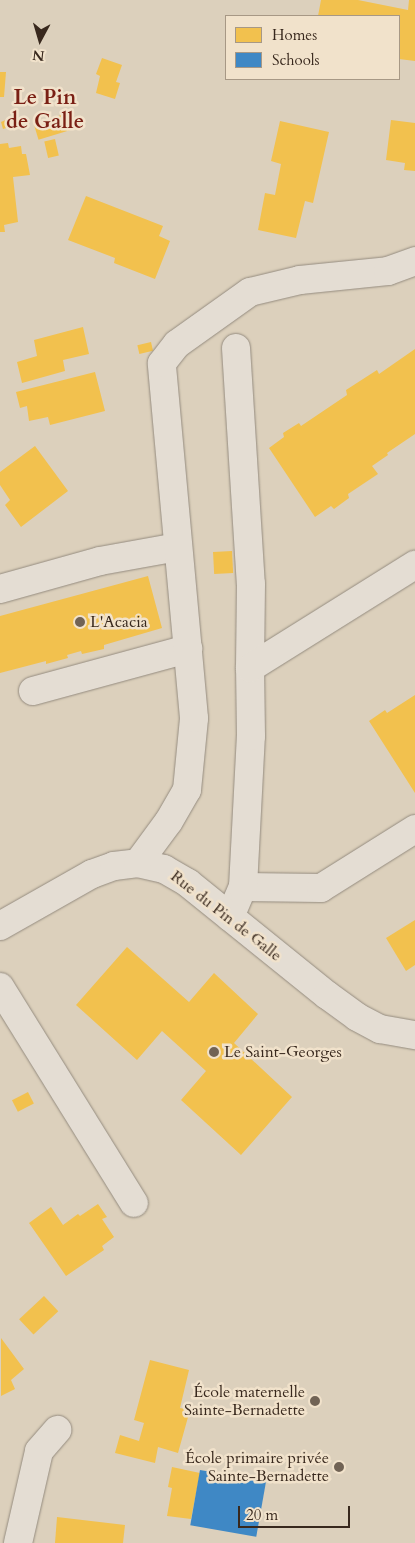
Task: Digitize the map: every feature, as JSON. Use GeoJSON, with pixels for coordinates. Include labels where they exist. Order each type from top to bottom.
{"type":"FeatureCollection","features":[{"type":"Feature","properties":{"kind":"street"},"geometry":{"type":"LineString","coordinates":[[138,863],[169,822],[187,790],[194,718],[162,363],[177,344],[250,292],[300,280],[388,271],[415,261]]}},
{"type":"Feature","properties":{"kind":"street"},"geometry":{"type":"LineString","coordinates":[[230,917],[243,887],[251,736],[251,584],[236,348]]}},
{"type":"Feature","properties":{"kind":"street"},"geometry":{"type":"LineString","coordinates":[[0,589],[100,561],[178,547]]}},
{"type":"Feature","properties":{"kind":"street"},"geometry":{"type":"LineString","coordinates":[[250,668],[415,565]]}},
{"type":"Feature","properties":{"kind":"street"},"geometry":{"type":"LineString","coordinates":[[33,691],[188,649]]}},
{"type":"Feature","properties":{"kind":"street"},"geometry":{"type":"LineString","coordinates":[[243,887],[321,888],[415,829]]}},
{"type":"Feature","properties":{"kind":"street","name":"Rue du Pin de Galle"},"geometry":{"type":"LineString","coordinates":[[0,926],[92,874],[114,866],[138,863],[164,868],[188,883],[357,1017],[380,1029],[415,1035]]}},
{"type":"Feature","properties":{"kind":"street"},"geometry":{"type":"LineString","coordinates":[[0,987],[134,1203]]}},
{"type":"Feature","properties":{"kind":"street"},"geometry":{"type":"LineString","coordinates":[[18,1543],[39,1451],[57,1430]]}},
{"type":"Feature","properties":{"kind":"building: Homes"},"geometry":{"type":"Polygon","coordinates":[[[321,0],[358,0],[408,10],[409,0],[415,0],[415,61],[400,59],[400,15],[318,15],[321,0]]]}},
{"type":"Feature","properties":{"kind":"building: Homes"},"geometry":{"type":"Polygon","coordinates":[[[102,58],[122,65],[116,82],[120,83],[115,99],[96,93],[100,76],[96,74],[102,58]]]}},
{"type":"Feature","properties":{"kind":"building: Homes"},"geometry":{"type":"Polygon","coordinates":[[[0,72],[6,72],[4,97],[0,97],[0,72]]]}},
{"type":"Feature","properties":{"kind":"building: Homes"},"geometry":{"type":"Polygon","coordinates":[[[68,113],[73,129],[39,140],[34,124],[68,113]]]}},
{"type":"Feature","properties":{"kind":"building: Homes"},"geometry":{"type":"Polygon","coordinates":[[[10,118],[12,126],[3,129],[1,122],[10,118]]]}},
{"type":"Feature","properties":{"kind":"building: Homes"},"geometry":{"type":"Polygon","coordinates":[[[391,120],[415,123],[415,171],[404,170],[405,163],[386,160],[391,120]]]}},
{"type":"Feature","properties":{"kind":"building: Homes"},"geometry":{"type":"Polygon","coordinates":[[[280,121],[329,132],[313,203],[305,201],[296,238],[258,230],[265,193],[275,195],[281,164],[271,161],[280,121]]]}},
{"type":"Feature","properties":{"kind":"building: Homes"},"geometry":{"type":"Polygon","coordinates":[[[55,139],[59,156],[48,158],[44,141],[55,139]]]}},
{"type":"Feature","properties":{"kind":"building: Homes"},"geometry":{"type":"Polygon","coordinates":[[[8,143],[9,148],[21,146],[22,154],[26,154],[30,175],[13,177],[18,222],[4,225],[5,232],[0,232],[0,144],[8,143]]]}},
{"type":"Feature","properties":{"kind":"building: Homes"},"geometry":{"type":"Polygon","coordinates":[[[86,196],[163,226],[159,236],[170,241],[155,279],[114,263],[115,258],[68,240],[86,196]]]}},
{"type":"Feature","properties":{"kind":"building: Homes"},"geometry":{"type":"Polygon","coordinates":[[[83,327],[89,354],[63,360],[65,371],[22,383],[17,362],[37,356],[34,340],[83,327]]]}},
{"type":"Feature","properties":{"kind":"building: Homes"},"geometry":{"type":"Polygon","coordinates":[[[151,342],[153,351],[139,354],[137,345],[151,342]]]}},
{"type":"Feature","properties":{"kind":"building: Homes"},"geometry":{"type":"Polygon","coordinates":[[[415,349],[415,434],[372,466],[378,474],[348,494],[349,498],[334,509],[331,506],[315,517],[269,448],[284,437],[283,433],[299,423],[301,426],[347,395],[346,390],[377,370],[379,374],[415,349]]]}},
{"type":"Feature","properties":{"kind":"building: Homes"},"geometry":{"type":"Polygon","coordinates":[[[95,372],[105,411],[50,425],[48,417],[29,421],[27,406],[20,408],[16,392],[95,372]]]}},
{"type":"Feature","properties":{"kind":"building: Homes"},"geometry":{"type":"Polygon","coordinates":[[[35,446],[68,491],[21,527],[5,505],[10,500],[0,485],[0,472],[35,446]]]}},
{"type":"Feature","properties":{"kind":"building: Homes"},"geometry":{"type":"Polygon","coordinates":[[[232,551],[233,573],[214,574],[213,552],[232,551]]]}},
{"type":"Feature","properties":{"kind":"building: Homes","name":"L'Acacia"},"geometry":{"type":"Polygon","coordinates":[[[148,576],[162,628],[104,645],[104,649],[82,654],[81,651],[67,655],[68,658],[46,664],[46,661],[0,673],[0,616],[148,576]]]}},
{"type":"Feature","properties":{"kind":"building: Homes"},"geometry":{"type":"Polygon","coordinates":[[[415,695],[415,793],[369,721],[385,710],[387,713],[415,695]]]}},
{"type":"Feature","properties":{"kind":"building: Homes"},"geometry":{"type":"Polygon","coordinates":[[[415,920],[415,965],[406,971],[386,938],[415,920]]]}},
{"type":"Feature","properties":{"kind":"building: Homes","name":"Le Saint-Georges"},"geometry":{"type":"Polygon","coordinates":[[[127,947],[189,1002],[214,973],[258,1014],[234,1043],[292,1097],[241,1155],[181,1100],[206,1071],[162,1031],[137,1060],[76,1005],[127,947]]]}},
{"type":"Feature","properties":{"kind":"building: Homes"},"geometry":{"type":"Polygon","coordinates":[[[28,1092],[34,1104],[18,1112],[12,1100],[28,1092]]]}},
{"type":"Feature","properties":{"kind":"building: Homes"},"geometry":{"type":"Polygon","coordinates":[[[98,1204],[107,1217],[102,1219],[114,1237],[102,1246],[104,1250],[66,1276],[29,1223],[51,1207],[63,1225],[78,1214],[80,1216],[98,1204]]]}},
{"type":"Feature","properties":{"kind":"building: Homes"},"geometry":{"type":"Polygon","coordinates":[[[44,1296],[58,1311],[33,1335],[19,1319],[44,1296]]]}},
{"type":"Feature","properties":{"kind":"building: Homes"},"geometry":{"type":"Polygon","coordinates":[[[1,1338],[24,1369],[11,1380],[15,1389],[1,1396],[1,1338]]]}},
{"type":"Feature","properties":{"kind":"building: Homes"},"geometry":{"type":"Polygon","coordinates":[[[150,1360],[189,1370],[180,1408],[190,1410],[178,1453],[158,1447],[155,1463],[115,1453],[120,1435],[139,1441],[144,1423],[134,1420],[150,1360]]]}},
{"type":"Feature","properties":{"kind":"building: Homes"},"geometry":{"type":"Polygon","coordinates":[[[172,1467],[200,1473],[191,1519],[167,1516],[172,1488],[168,1487],[172,1467]]]}},
{"type":"Feature","properties":{"kind":"building: Homes"},"geometry":{"type":"Polygon","coordinates":[[[57,1517],[125,1525],[123,1543],[55,1543],[57,1517]]]}},
{"type":"Feature","properties":{"kind":"building: Schools"},"geometry":{"type":"Polygon","coordinates":[[[200,1470],[266,1482],[256,1537],[190,1525],[200,1470]]]}},
{"type":"Feature","properties":{"kind":"place","name":"L'Acacia"},"geometry":{"type":"Point","coordinates":[80,622]}},
{"type":"Feature","properties":{"kind":"place","name":"Le Saint-Georges"},"geometry":{"type":"Point","coordinates":[214,1052]}},
{"type":"Feature","properties":{"kind":"place","name":"École maternelle Sainte-Bernadette"},"geometry":{"type":"Point","coordinates":[315,1401]}},
{"type":"Feature","properties":{"kind":"place","name":"École primaire privée Sainte-Bernadette"},"geometry":{"type":"Point","coordinates":[339,1467]}},
{"type":"Feature","properties":{"kind":"district","name":"Le Pin de Galle"},"geometry":{"type":"Point","coordinates":[45,110]}}]}
